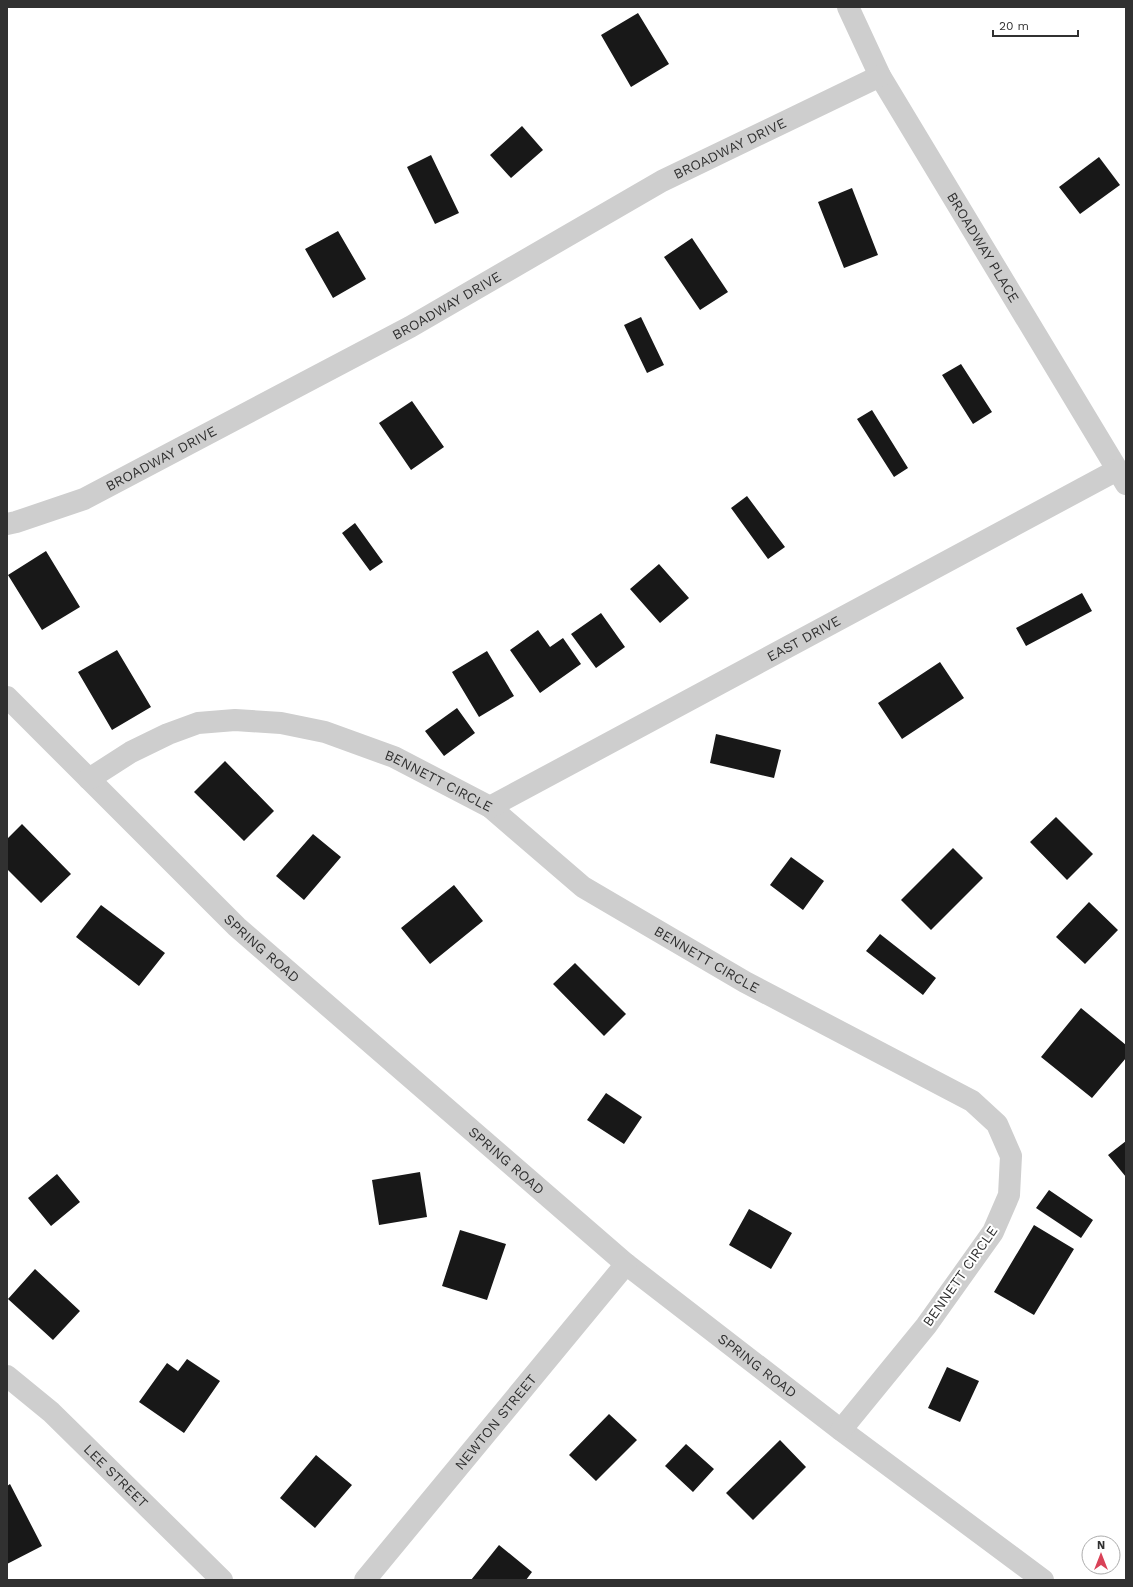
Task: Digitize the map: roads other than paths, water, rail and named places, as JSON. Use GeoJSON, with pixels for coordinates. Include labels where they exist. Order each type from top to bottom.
{"type":"FeatureCollection","features":[{"type":"Feature","properties":{"kind":"street","name":"BROADWAY PLACE"},"geometry":{"type":"LineString","coordinates":[[848,7],[880,76],[1122,477]]}},
{"type":"Feature","properties":{"kind":"street","name":"BROADWAY DRIVE"},"geometry":{"type":"LineString","coordinates":[[7,524],[84,499],[410,327],[662,181],[880,76]]}},
{"type":"Feature","properties":{"kind":"street","name":"EAST DRIVE"},"geometry":{"type":"LineString","coordinates":[[490,807],[1122,477]]}},
{"type":"Feature","properties":{"kind":"street","name":"SPRING ROAD"},"geometry":{"type":"LineString","coordinates":[[7,697],[12,704],[90,779],[237,927],[626,1264],[841,1430],[1043,1580]]}},
{"type":"Feature","properties":{"kind":"street","name":"BENNETT CIRCLE"},"geometry":{"type":"LineString","coordinates":[[90,779],[131,752],[168,734],[198,724],[235,720],[281,722],[325,732],[394,757],[490,807],[583,887],[745,982],[972,1101],[997,1124],[1011,1156],[1009,1195],[994,1232],[926,1326],[841,1430]]}},
{"type":"Feature","properties":{"kind":"street","name":"NEWTON STREET"},"geometry":{"type":"LineString","coordinates":[[365,1580],[626,1264]]}},
{"type":"Feature","properties":{"kind":"street","name":"LEE STREET"},"geometry":{"type":"LineString","coordinates":[[7,1376],[51,1412],[222,1580]]}}]}
